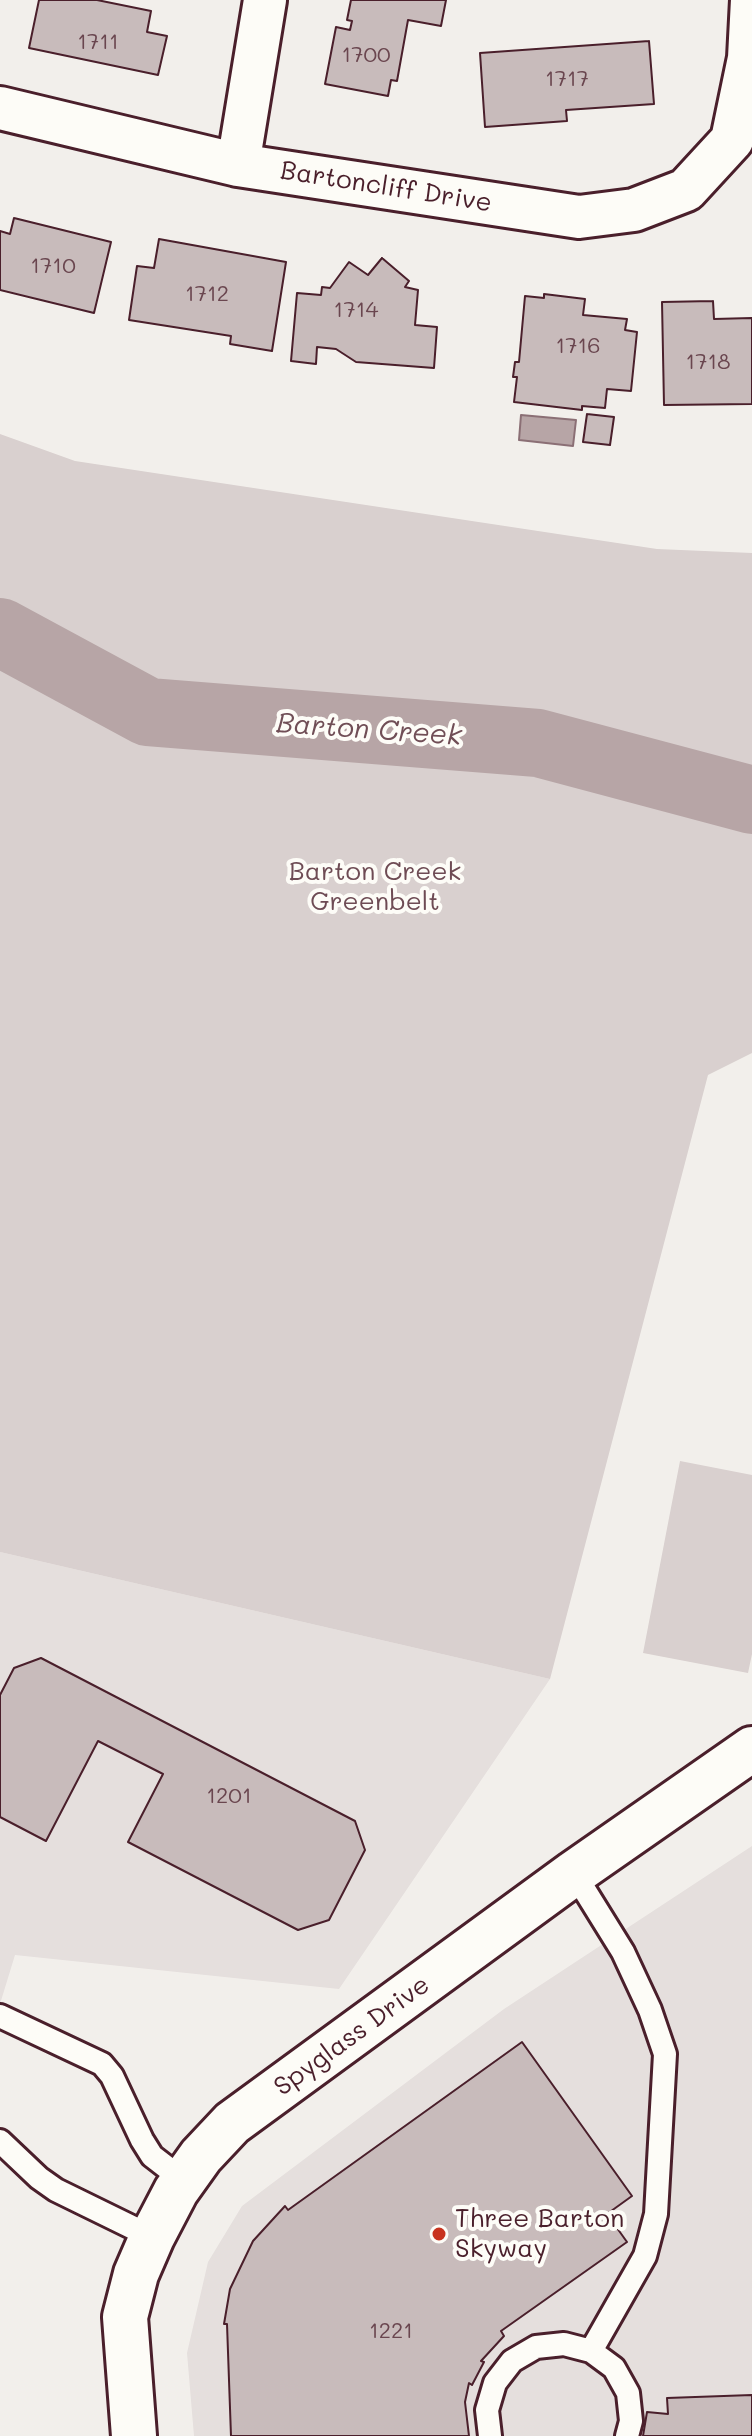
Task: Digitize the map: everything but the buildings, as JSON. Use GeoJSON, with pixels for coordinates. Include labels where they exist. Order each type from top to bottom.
{"type":"FeatureCollection","features":[{"type":"Feature","properties":{"kind":"street"},"geometry":{"type":"LineString","coordinates":[[238,165],[265,0]]}},
{"type":"Feature","properties":{"kind":"street"},"geometry":{"type":"LineString","coordinates":[[742,142],[752,0]]}},
{"type":"Feature","properties":{"kind":"street","name":"Bartoncliff Drive"},"geometry":{"type":"LineString","coordinates":[[0,108],[238,165],[579,217],[634,210],[686,190],[742,142]]}},
{"type":"Feature","properties":{"kind":"street","name":"Spyglass Drive"},"geometry":{"type":"LineString","coordinates":[[134,2436],[125,2317],[136,2274],[152,2237],[183,2180],[201,2156],[232,2123],[574,1873],[752,1749]]}},
{"type":"Feature","properties":{"kind":"lane"},"geometry":{"type":"LineString","coordinates":[[574,1873],[623,1952],[650,2010],[665,2054],[656,2214],[645,2256],[591,2351]]}},
{"type":"Feature","properties":{"kind":"lane"},"geometry":{"type":"LineString","coordinates":[[0,2016],[102,2064],[112,2076],[152,2156],[183,2180]]}},
{"type":"Feature","properties":{"kind":"lane"},"geometry":{"type":"LineString","coordinates":[[0,2141],[56,2190],[152,2237]]}},
{"type":"Feature","properties":{"kind":"lane"},"geometry":{"type":"LineString","coordinates":[[490,2436],[487,2410],[495,2383],[512,2361],[536,2347],[564,2344],[591,2351],[614,2368],[628,2393],[631,2421],[627,2436]]}},
{"type":"Feature","properties":{"kind":"shaded area"},"geometry":{"type":"Polygon","coordinates":[[[521,415],[576,420],[573,446],[519,440],[521,415]]]}},
{"type":"Feature","properties":{"kind":"shaded area"},"geometry":{"type":"Polygon","coordinates":[[[0,1552],[550,1679],[339,1989],[15,1955],[0,2004],[0,1552]]]}},
{"type":"Feature","properties":{"kind":"shaded area"},"geometry":{"type":"Polygon","coordinates":[[[752,1846],[752,2436],[194,2436],[187,2353],[208,2262],[242,2206],[504,2009],[752,1846]]]}},
{"type":"Feature","properties":{"kind":"green space","name":"Barton Creek Greenbelt"},"geometry":{"type":"Polygon","coordinates":[[[0,434],[75,461],[657,549],[752,553],[752,1053],[708,1075],[550,1679],[0,1552],[0,434]]]}},
{"type":"Feature","properties":{"kind":"green space"},"geometry":{"type":"Polygon","coordinates":[[[680,1461],[752,1475],[752,1654],[748,1673],[643,1653],[680,1461]]]}},
{"type":"Feature","properties":{"kind":"waterway","name":"Barton Creek"},"geometry":{"type":"LineString","coordinates":[[0,632],[148,712],[538,743],[752,800]]}},
{"type":"Feature","properties":{"kind":"place","name":"Three Barton Skyway"},"geometry":{"type":"Point","coordinates":[439,2234]}}]}
